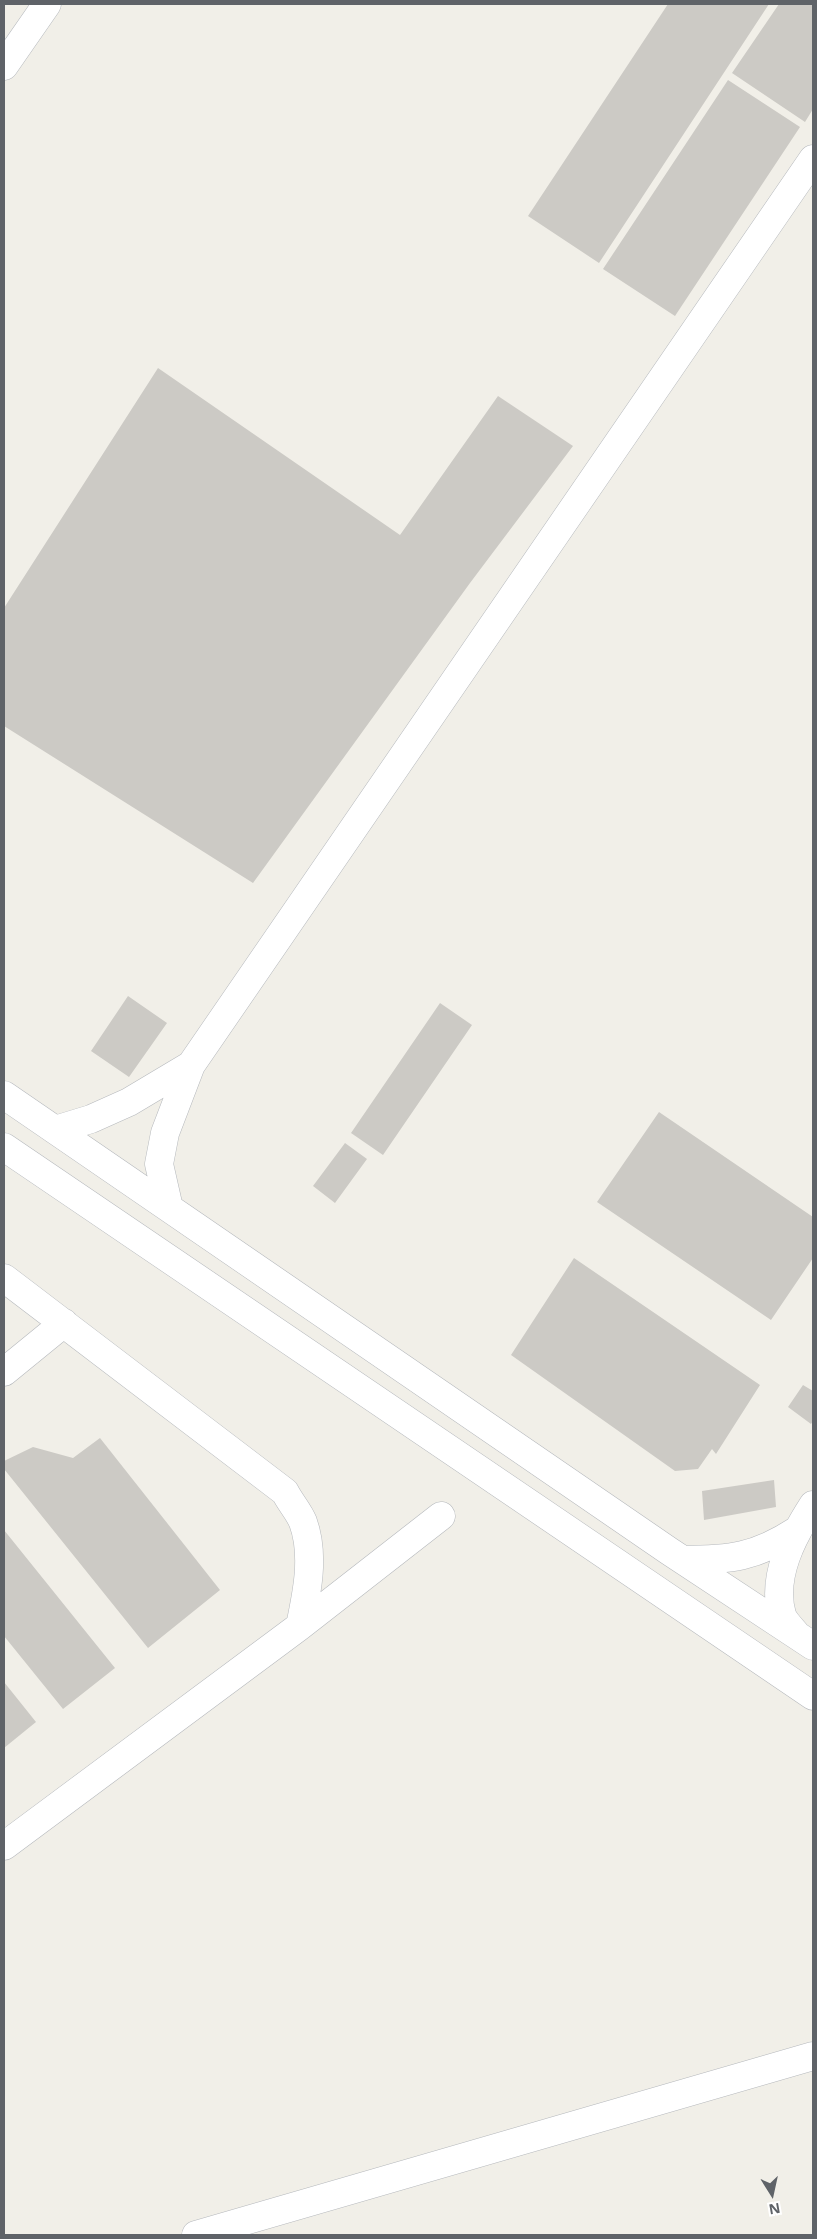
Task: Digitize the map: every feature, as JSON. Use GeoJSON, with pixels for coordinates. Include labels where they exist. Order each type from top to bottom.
{"type":"FeatureCollection","features":[{"type":"Feature","properties":{"kind":"street"},"geometry":{"type":"LineString","coordinates":[[4,66],[47,4]]}},
{"type":"Feature","properties":{"kind":"street"},"geometry":{"type":"LineString","coordinates":[[169,1208],[159,1164],[165,1133],[191,1065],[813,158]]}},
{"type":"Feature","properties":{"kind":"street"},"geometry":{"type":"LineString","coordinates":[[55,1130],[91,1118],[129,1102],[191,1065]]}},
{"type":"Feature","properties":{"kind":"street"},"geometry":{"type":"LineString","coordinates":[[4,1095],[683,1560],[805,1641]]}},
{"type":"Feature","properties":{"kind":"street"},"geometry":{"type":"LineString","coordinates":[[4,1147],[813,1696]]}},
{"type":"Feature","properties":{"kind":"street"},"geometry":{"type":"LineString","coordinates":[[4,1278],[285,1492],[303,1522],[308,1554],[307,1592],[300,1626]]}},
{"type":"Feature","properties":{"kind":"street"},"geometry":{"type":"LineString","coordinates":[[4,1372],[64,1323]]}},
{"type":"Feature","properties":{"kind":"street"},"geometry":{"type":"LineString","coordinates":[[805,1641],[782,1617],[779,1596],[780,1578],[796,1531],[813,1505]]}},
{"type":"Feature","properties":{"kind":"street"},"geometry":{"type":"LineString","coordinates":[[4,1846],[300,1626],[441,1516]]}},
{"type":"Feature","properties":{"kind":"street"},"geometry":{"type":"LineString","coordinates":[[683,1560],[717,1560],[751,1554],[774,1545],[796,1531]]}},
{"type":"Feature","properties":{"kind":"street"},"geometry":{"type":"LineString","coordinates":[[196,2235],[813,2056]]}},
{"type":"Feature","properties":{"kind":"building"},"geometry":{"type":"Polygon","coordinates":[[[668,4],[769,4],[599,263],[528,216],[668,4]]]}},
{"type":"Feature","properties":{"kind":"building"},"geometry":{"type":"Polygon","coordinates":[[[779,4],[813,4],[813,109],[805,122],[732,73],[779,4]]]}},
{"type":"Feature","properties":{"kind":"building"},"geometry":{"type":"Polygon","coordinates":[[[728,80],[800,127],[675,316],[603,269],[728,80]]]}},
{"type":"Feature","properties":{"kind":"building"},"geometry":{"type":"Polygon","coordinates":[[[158,368],[400,535],[498,396],[573,446],[470,583],[253,883],[4,726],[4,608],[158,368]]]}},
{"type":"Feature","properties":{"kind":"building"},"geometry":{"type":"Polygon","coordinates":[[[128,996],[167,1023],[129,1077],[91,1051],[128,996]]]}},
{"type":"Feature","properties":{"kind":"building"},"geometry":{"type":"Polygon","coordinates":[[[440,1003],[472,1025],[383,1155],[351,1133],[440,1003]]]}},
{"type":"Feature","properties":{"kind":"building"},"geometry":{"type":"Polygon","coordinates":[[[659,1112],[813,1217],[813,1258],[771,1320],[597,1202],[659,1112]]]}},
{"type":"Feature","properties":{"kind":"building"},"geometry":{"type":"Polygon","coordinates":[[[345,1143],[367,1159],[335,1203],[313,1186],[345,1143]]]}},
{"type":"Feature","properties":{"kind":"building"},"geometry":{"type":"Polygon","coordinates":[[[574,1258],[760,1385],[716,1454],[712,1449],[698,1469],[675,1471],[511,1355],[574,1258]]]}},
{"type":"Feature","properties":{"kind":"building"},"geometry":{"type":"Polygon","coordinates":[[[803,1385],[813,1391],[813,1421],[811,1424],[788,1407],[803,1385]]]}},
{"type":"Feature","properties":{"kind":"building"},"geometry":{"type":"Polygon","coordinates":[[[100,1438],[220,1590],[148,1648],[4,1469],[4,1461],[33,1447],[73,1458],[100,1438]]]}},
{"type":"Feature","properties":{"kind":"building"},"geometry":{"type":"Polygon","coordinates":[[[774,1480],[776,1507],[704,1520],[702,1491],[774,1480]]]}},
{"type":"Feature","properties":{"kind":"building"},"geometry":{"type":"Polygon","coordinates":[[[4,1530],[115,1668],[63,1709],[4,1636],[4,1530]]]}},
{"type":"Feature","properties":{"kind":"building"},"geometry":{"type":"Polygon","coordinates":[[[4,1682],[36,1722],[4,1748],[4,1682]]]}}]}
